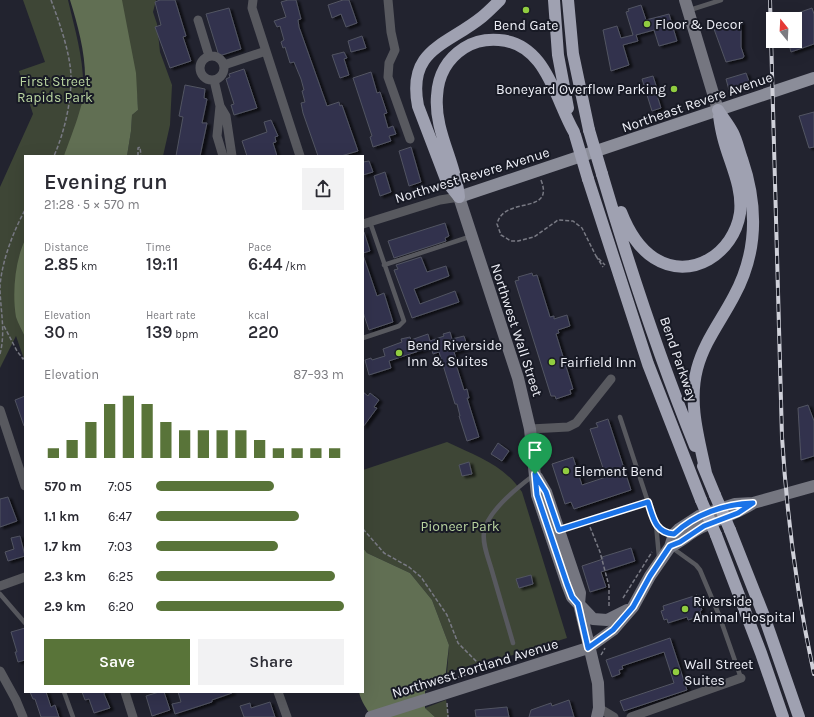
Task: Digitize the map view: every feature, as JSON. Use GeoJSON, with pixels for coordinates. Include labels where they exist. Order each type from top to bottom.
{"type":"FeatureCollection","features":[{"type":"Feature","properties":{"kind":"highway"},"geometry":{"type":"LineString","coordinates":[[459,197],[447,182],[418,106],[416,78],[422,63],[432,50],[482,17],[500,0]]}},
{"type":"Feature","properties":{"kind":"highway"},"geometry":{"type":"LineString","coordinates":[[554,0],[559,62],[574,133],[588,179],[648,364],[756,639],[783,717]]}},
{"type":"Feature","properties":{"kind":"highway","name":"Bend Parkway"},"geometry":{"type":"LineString","coordinates":[[568,0],[573,54],[589,130],[603,176],[667,371],[706,473],[764,616],[799,717]]}},
{"type":"Feature","properties":{"kind":"highway"},"geometry":{"type":"LineString","coordinates":[[459,197],[457,179],[442,133],[436,97],[439,79],[446,65],[456,54],[468,46],[482,40],[506,40],[519,45],[531,54],[547,73],[574,133]]}},
{"type":"Feature","properties":{"kind":"highway"},"geometry":{"type":"LineString","coordinates":[[603,176],[616,198],[632,236],[641,248],[655,258],[670,265],[685,266],[701,264],[717,256],[728,244],[736,229],[740,213],[736,176],[722,136],[718,110]]}},
{"type":"Feature","properties":{"kind":"highway"},"geometry":{"type":"LineString","coordinates":[[706,473],[693,405],[696,375],[704,349],[734,296],[746,270],[752,246],[754,225],[750,182],[734,134],[718,110]]}},
{"type":"Feature","properties":{"kind":"main road"},"geometry":{"type":"LineString","coordinates":[[687,6],[718,110]]}},
{"type":"Feature","properties":{"kind":"main road","name":"Northeast Revere Avenue"},"geometry":{"type":"LineString","coordinates":[[589,154],[814,78]]}},
{"type":"Feature","properties":{"kind":"main road","name":"Northwest Revere Avenue"},"geometry":{"type":"LineString","coordinates":[[459,197],[589,154]]}},
{"type":"Feature","properties":{"kind":"main road","name":"Northwest Wall Street"},"geometry":{"type":"LineString","coordinates":[[459,197],[518,378],[530,429],[537,495],[567,584],[572,597],[578,604]]}},
{"type":"Feature","properties":{"kind":"main road","name":"Northwest Wall Street"},"geometry":{"type":"LineString","coordinates":[[535,474],[546,492],[580,593],[578,604],[598,683],[598,712]]}},
{"type":"Feature","properties":{"kind":"main road"},"geometry":{"type":"LineString","coordinates":[[670,546],[674,534],[691,521],[738,513],[753,503],[814,486]]}},
{"type":"Feature","properties":{"kind":"main road"},"geometry":{"type":"LineString","coordinates":[[541,505],[548,513],[554,529],[559,530]]}},
{"type":"Feature","properties":{"kind":"main road"},"geometry":{"type":"LineString","coordinates":[[670,546],[680,542],[713,517]]}},
{"type":"Feature","properties":{"kind":"main road","name":"Northwest Portland Avenue"},"geometry":{"type":"LineString","coordinates":[[371,717],[588,648],[613,630],[633,607],[659,561],[670,546]]}},
{"type":"Feature","properties":{"kind":"main road"},"geometry":{"type":"LineString","coordinates":[[578,604],[593,619],[600,621],[616,616],[633,607]]}},
{"type":"Feature","properties":{"kind":"street"},"geometry":{"type":"LineString","coordinates":[[388,0],[391,32],[395,50],[389,64],[388,77],[410,139]]}},
{"type":"Feature","properties":{"kind":"street"},"geometry":{"type":"LineString","coordinates":[[250,1],[300,155]]}},
{"type":"Feature","properties":{"kind":"street"},"geometry":{"type":"LineString","coordinates":[[198,20],[209,56]]}},
{"type":"Feature","properties":{"kind":"street"},"geometry":{"type":"LineString","coordinates":[[224,65],[266,51]]}},
{"type":"Feature","properties":{"kind":"street"},"geometry":{"type":"LineString","coordinates":[[209,56],[218,58],[224,65],[222,75],[214,80],[205,78],[199,70],[201,61],[209,56]]}},
{"type":"Feature","properties":{"kind":"street"},"geometry":{"type":"LineString","coordinates":[[214,80],[220,106],[226,116],[232,155]]}},
{"type":"Feature","properties":{"kind":"street"},"geometry":{"type":"LineString","coordinates":[[220,106],[217,136],[223,155]]}},
{"type":"Feature","properties":{"kind":"street","name":"Northwest Revere Avenue"},"geometry":{"type":"LineString","coordinates":[[366,223],[440,200],[459,197]]}},
{"type":"Feature","properties":{"kind":"street"},"geometry":{"type":"LineString","coordinates":[[530,429],[568,427],[576,423],[610,379]]}},
{"type":"Feature","properties":{"kind":"street"},"geometry":{"type":"LineString","coordinates":[[0,410],[24,483]]}},
{"type":"Feature","properties":{"kind":"street"},"geometry":{"type":"LineString","coordinates":[[0,586],[24,577]]}},
{"type":"Feature","properties":{"kind":"street"},"geometry":{"type":"LineString","coordinates":[[0,671],[16,700],[23,717]]}},
{"type":"Feature","properties":{"kind":"street"},"geometry":{"type":"LineString","coordinates":[[631,717],[741,678]]}},
{"type":"Feature","properties":{"kind":"street"},"geometry":{"type":"LineString","coordinates":[[125,693],[133,717]]}},
{"type":"Feature","properties":{"kind":"street"},"geometry":{"type":"LineString","coordinates":[[278,693],[287,717]]}},
{"type":"Feature","properties":{"kind":"street"},"geometry":{"type":"LineString","coordinates":[[598,712],[614,717]]}},
{"type":"Feature","properties":{"kind":"lane"},"geometry":{"type":"LineString","coordinates":[[704,0],[705,5]]}},
{"type":"Feature","properties":{"kind":"lane"},"geometry":{"type":"LineString","coordinates":[[687,6],[705,5],[721,0]]}},
{"type":"Feature","properties":{"kind":"lane"},"geometry":{"type":"LineString","coordinates":[[364,338],[399,326],[404,322],[384,265],[366,223]]}},
{"type":"Feature","properties":{"kind":"lane"},"geometry":{"type":"LineString","coordinates":[[384,265],[472,236]]}},
{"type":"Feature","properties":{"kind":"lane"},"geometry":{"type":"LineString","coordinates":[[620,417],[656,524],[659,561]]}},
{"type":"Feature","properties":{"kind":"lane"},"geometry":{"type":"LineString","coordinates":[[513,643],[488,558],[484,533],[488,520],[503,502],[535,474]]}},
{"type":"Feature","properties":{"kind":"lane"},"geometry":{"type":"LineString","coordinates":[[559,530],[648,502]]}},
{"type":"Feature","properties":{"kind":"lane"},"geometry":{"type":"LineString","coordinates":[[656,524],[667,533],[674,534]]}},
{"type":"Feature","properties":{"kind":"lane"},"geometry":{"type":"LineString","coordinates":[[670,546],[696,565],[700,570],[719,615],[741,678]]}},
{"type":"Feature","properties":{"kind":"lane"},"geometry":{"type":"LineString","coordinates":[[0,594],[24,621]]}},
{"type":"Feature","properties":{"kind":"lane"},"geometry":{"type":"LineString","coordinates":[[64,693],[73,717]]}},
{"type":"Feature","properties":{"kind":"path"},"geometry":{"type":"LineString","coordinates":[[51,0],[68,56],[71,77],[66,119],[54,155]]}},
{"type":"Feature","properties":{"kind":"path"},"geometry":{"type":"LineString","coordinates":[[138,155],[138,148],[140,146],[141,155]]}},
{"type":"Feature","properties":{"kind":"path"},"geometry":{"type":"LineString","coordinates":[[538,170],[544,188],[543,196],[539,200],[513,207],[501,214],[497,224],[501,235],[511,241],[526,240],[538,234],[558,220],[573,221],[582,228],[596,256],[603,266]]}},
{"type":"Feature","properties":{"kind":"path"},"geometry":{"type":"LineString","coordinates":[[24,212],[18,222],[5,261],[1,280],[1,306],[4,324],[17,351],[24,359]]}},
{"type":"Feature","properties":{"kind":"path"},"geometry":{"type":"LineString","coordinates":[[0,354],[4,324]]}},
{"type":"Feature","properties":{"kind":"path"},"geometry":{"type":"LineString","coordinates":[[588,521],[600,552],[609,586],[609,614]]}},
{"type":"Feature","properties":{"kind":"path"},"geometry":{"type":"LineString","coordinates":[[364,530],[384,553],[409,567],[421,577],[447,615],[458,643],[477,662],[481,670],[456,678],[457,681]]}},
{"type":"Feature","properties":{"kind":"green space","name":"First Street Rapids Park"},"geometry":{"type":"Polygon","coordinates":[[[23,0],[68,0],[81,58],[83,82],[82,101],[75,133],[67,155],[24,155],[24,359],[16,336],[0,368],[0,187],[33,114],[19,71],[45,62],[23,0]]]}},
{"type":"Feature","properties":{"kind":"green space","name":"First Street Rapids Park"},"geometry":{"type":"Polygon","coordinates":[[[112,0],[156,0],[153,12],[157,24],[160,52],[172,85],[170,125],[163,155],[127,155],[132,115],[138,110],[137,95],[112,0]]]}},
{"type":"Feature","properties":{"kind":"green space","name":"Pioneer Park"},"geometry":{"type":"Polygon","coordinates":[[[447,442],[488,462],[506,474],[515,482],[522,492],[567,638],[500,659],[498,656],[447,673],[449,645],[432,600],[410,573],[367,553],[364,549],[364,470],[447,442]]]}},
{"type":"Feature","properties":{"kind":"green space"},"geometry":{"type":"Polygon","coordinates":[[[446,700],[449,717],[435,717],[425,708],[446,700]]]}},
{"type":"Feature","properties":{"kind":"shaded area"},"geometry":{"type":"Polygon","coordinates":[[[70,0],[122,0],[136,73],[138,110],[132,115],[127,155],[64,155],[83,100],[85,72],[79,30],[70,0]]]}},
{"type":"Feature","properties":{"kind":"shaded area"},"geometry":{"type":"Polygon","coordinates":[[[24,243],[24,335],[16,317],[14,298],[15,277],[24,243]]]}},
{"type":"Feature","properties":{"kind":"shaded area"},"geometry":{"type":"Polygon","coordinates":[[[364,549],[367,553],[410,573],[432,600],[449,645],[445,681],[425,691],[425,708],[435,717],[371,717],[359,693],[364,693],[364,549]]]}},
{"type":"Feature","properties":{"kind":"building"},"geometry":{"type":"Polygon","coordinates":[[[160,0],[175,0],[186,36],[183,37],[191,61],[170,68],[155,27],[161,25],[155,2],[160,0]]]}},
{"type":"Feature","properties":{"kind":"building"},"geometry":{"type":"Polygon","coordinates":[[[296,0],[301,19],[298,20],[299,27],[327,106],[339,102],[340,106],[342,105],[358,151],[344,155],[318,155],[303,113],[301,103],[305,102],[301,79],[294,62],[290,63],[285,47],[283,48],[281,42],[284,40],[280,26],[277,27],[274,21],[286,17],[281,2],[296,0]]]}},
{"type":"Feature","properties":{"kind":"building"},"geometry":{"type":"Polygon","coordinates":[[[343,0],[349,0],[357,23],[346,27],[341,14],[332,18],[328,5],[343,0]]]}},
{"type":"Feature","properties":{"kind":"building"},"geometry":{"type":"Polygon","coordinates":[[[641,5],[646,20],[669,14],[677,41],[659,46],[654,30],[636,35],[638,41],[623,45],[629,65],[611,71],[603,30],[617,26],[621,38],[633,35],[626,12],[629,11],[628,9],[641,5]]]}},
{"type":"Feature","properties":{"kind":"building"},"geometry":{"type":"Polygon","coordinates":[[[229,8],[241,49],[219,56],[206,14],[229,8]]]}},
{"type":"Feature","properties":{"kind":"building"},"geometry":{"type":"Polygon","coordinates":[[[812,8],[814,14],[814,44],[791,52],[790,48],[802,48],[802,12],[801,12],[812,8]]]}},
{"type":"Feature","properties":{"kind":"building"},"geometry":{"type":"Polygon","coordinates":[[[741,21],[741,47],[744,56],[743,58],[726,62],[714,29],[741,21]]]}},
{"type":"Feature","properties":{"kind":"building"},"geometry":{"type":"Polygon","coordinates":[[[362,36],[366,48],[351,52],[348,41],[362,36]]]}},
{"type":"Feature","properties":{"kind":"building"},"geometry":{"type":"Polygon","coordinates":[[[344,52],[347,58],[344,59],[349,75],[340,78],[332,55],[344,52]]]}},
{"type":"Feature","properties":{"kind":"building"},"geometry":{"type":"Polygon","coordinates":[[[244,69],[257,108],[234,115],[231,105],[234,104],[226,79],[230,77],[229,74],[244,69]]]}},
{"type":"Feature","properties":{"kind":"building"},"geometry":{"type":"Polygon","coordinates":[[[371,72],[377,93],[380,92],[387,113],[384,114],[388,128],[393,126],[396,134],[389,136],[391,141],[373,147],[370,137],[372,136],[353,78],[371,72]]]}},
{"type":"Feature","properties":{"kind":"building"},"geometry":{"type":"Polygon","coordinates":[[[746,73],[750,84],[729,90],[726,79],[746,73]]]}},
{"type":"Feature","properties":{"kind":"building"},"geometry":{"type":"Polygon","coordinates":[[[653,76],[661,108],[652,111],[642,79],[653,76]]]}},
{"type":"Feature","properties":{"kind":"building"},"geometry":{"type":"Polygon","coordinates":[[[185,85],[205,89],[204,98],[207,99],[202,123],[207,123],[200,155],[176,155],[183,117],[179,116],[185,85]]]}},
{"type":"Feature","properties":{"kind":"building"},"geometry":{"type":"Polygon","coordinates":[[[814,112],[814,147],[809,148],[799,116],[814,112]]]}},
{"type":"Feature","properties":{"kind":"building"},"geometry":{"type":"Polygon","coordinates":[[[271,120],[278,136],[275,137],[276,142],[273,143],[277,155],[247,155],[242,141],[267,132],[264,122],[271,120]]]}},
{"type":"Feature","properties":{"kind":"building"},"geometry":{"type":"Polygon","coordinates":[[[411,147],[421,182],[409,186],[399,151],[411,147]]]}},
{"type":"Feature","properties":{"kind":"building"},"geometry":{"type":"Polygon","coordinates":[[[369,161],[373,172],[364,175],[364,162],[369,161]]]}},
{"type":"Feature","properties":{"kind":"building"},"geometry":{"type":"Polygon","coordinates":[[[385,172],[391,192],[380,196],[374,176],[385,172]]]}},
{"type":"Feature","properties":{"kind":"building"},"geometry":{"type":"Polygon","coordinates":[[[445,223],[449,236],[445,238],[446,241],[394,258],[388,241],[445,223]]]}},
{"type":"Feature","properties":{"kind":"building"},"geometry":{"type":"Polygon","coordinates":[[[364,232],[370,251],[364,253],[364,232]]]}},
{"type":"Feature","properties":{"kind":"building"},"geometry":{"type":"Polygon","coordinates":[[[421,257],[427,272],[446,266],[449,276],[414,289],[420,304],[455,291],[459,302],[412,318],[394,270],[398,269],[396,265],[421,257]]]}},
{"type":"Feature","properties":{"kind":"building"},"geometry":{"type":"Polygon","coordinates":[[[364,258],[377,296],[384,293],[393,322],[369,330],[364,315],[364,258]]]}},
{"type":"Feature","properties":{"kind":"building","name":"Fairfield Inn"},"geometry":{"type":"Polygon","coordinates":[[[532,273],[533,276],[537,275],[550,317],[554,316],[554,319],[567,315],[570,326],[558,330],[559,333],[556,334],[573,389],[570,390],[571,394],[556,399],[555,396],[551,396],[515,281],[519,280],[518,277],[532,273]]]}},
{"type":"Feature","properties":{"kind":"building"},"geometry":{"type":"Polygon","coordinates":[[[450,332],[452,339],[464,336],[468,348],[454,352],[456,358],[454,358],[464,390],[467,389],[469,398],[467,398],[479,437],[467,441],[459,416],[457,404],[455,404],[439,352],[433,354],[431,347],[389,361],[391,368],[369,375],[365,360],[371,358],[372,360],[385,356],[383,349],[402,342],[401,339],[410,337],[411,340],[428,334],[430,341],[450,332]]]}},
{"type":"Feature","properties":{"kind":"building","name":"Bend Riverside Inn & Suites"},"geometry":{"type":"Polygon","coordinates":[[[364,393],[368,396],[370,393],[379,400],[374,407],[377,408],[364,426],[364,393]]]}},
{"type":"Feature","properties":{"kind":"building"},"geometry":{"type":"Polygon","coordinates":[[[24,396],[24,426],[15,400],[24,396]]]}},
{"type":"Feature","properties":{"kind":"building"},"geometry":{"type":"Polygon","coordinates":[[[808,405],[814,421],[814,456],[801,460],[798,408],[808,405]]]}},
{"type":"Feature","properties":{"kind":"building","name":"Element Bend"},"geometry":{"type":"Polygon","coordinates":[[[608,419],[631,490],[574,509],[571,502],[565,504],[552,464],[573,457],[582,485],[606,477],[590,429],[598,427],[596,423],[608,419]]]}},
{"type":"Feature","properties":{"kind":"building"},"geometry":{"type":"Polygon","coordinates":[[[498,443],[509,451],[502,461],[491,454],[498,443]]]}},
{"type":"Feature","properties":{"kind":"building"},"geometry":{"type":"Polygon","coordinates":[[[469,462],[472,474],[462,476],[459,465],[469,462]]]}},
{"type":"Feature","properties":{"kind":"building"},"geometry":{"type":"Polygon","coordinates":[[[8,497],[17,521],[0,527],[0,499],[8,497]]]}},
{"type":"Feature","properties":{"kind":"building"},"geometry":{"type":"Polygon","coordinates":[[[20,536],[24,556],[8,561],[5,552],[14,549],[11,538],[20,536]]]}},
{"type":"Feature","properties":{"kind":"building"},"geometry":{"type":"Polygon","coordinates":[[[631,548],[635,561],[601,572],[606,587],[590,592],[582,566],[603,559],[602,557],[631,548]]]}},
{"type":"Feature","properties":{"kind":"building"},"geometry":{"type":"Polygon","coordinates":[[[531,575],[533,584],[519,588],[516,579],[531,575]]]}},
{"type":"Feature","properties":{"kind":"building","name":"Riverside Animal Hospital"},"geometry":{"type":"Polygon","coordinates":[[[697,595],[702,610],[700,611],[701,616],[688,620],[687,617],[668,623],[667,619],[664,620],[661,611],[664,610],[663,606],[697,595]]]}},
{"type":"Feature","properties":{"kind":"building"},"geometry":{"type":"Polygon","coordinates":[[[24,628],[24,660],[18,662],[15,652],[17,652],[11,632],[24,628]]]}},
{"type":"Feature","properties":{"kind":"building","name":"Wall Street Suites"},"geometry":{"type":"Polygon","coordinates":[[[670,638],[687,690],[624,711],[620,701],[674,683],[664,652],[622,666],[623,669],[619,670],[620,674],[612,677],[606,660],[670,638]]]}},
{"type":"Feature","properties":{"kind":"building"},"geometry":{"type":"Polygon","coordinates":[[[30,693],[46,693],[51,707],[55,705],[59,717],[41,717],[35,699],[33,699],[30,693]]]}},
{"type":"Feature","properties":{"kind":"building"},"geometry":{"type":"Polygon","coordinates":[[[82,693],[104,693],[110,708],[94,713],[89,699],[85,700],[82,693]]]}},
{"type":"Feature","properties":{"kind":"building"},"geometry":{"type":"Polygon","coordinates":[[[156,693],[164,693],[170,710],[152,716],[146,696],[156,693]]]}},
{"type":"Feature","properties":{"kind":"building"},"geometry":{"type":"Polygon","coordinates":[[[178,693],[232,693],[212,700],[212,702],[175,714],[172,704],[181,702],[178,693]]]}},
{"type":"Feature","properties":{"kind":"building"},"geometry":{"type":"Polygon","coordinates":[[[569,700],[574,717],[529,717],[531,710],[551,703],[552,706],[569,700]]]}},
{"type":"Feature","properties":{"kind":"building"},"geometry":{"type":"Polygon","coordinates":[[[270,702],[275,717],[244,717],[240,706],[250,703],[251,708],[270,702]]]}},
{"type":"Feature","properties":{"kind":"building"},"geometry":{"type":"Polygon","coordinates":[[[507,707],[509,717],[476,717],[475,710],[507,707]]]}},
{"type":"Feature","properties":{"kind":"railway"},"geometry":{"type":"LineString","coordinates":[[770,0],[782,437],[794,556],[814,674]]}},
{"type":"Feature","properties":{"kind":"place","name":"Bend Gate"},"geometry":{"type":"Point","coordinates":[526,10]}},
{"type":"Feature","properties":{"kind":"place","name":"Floor & Decor"},"geometry":{"type":"Point","coordinates":[647,24]}},
{"type":"Feature","properties":{"kind":"place","name":"Boneyard Overflow Parking"},"geometry":{"type":"Point","coordinates":[674,89]}},
{"type":"Feature","properties":{"kind":"place","name":"Bend Riverside Inn & Suites"},"geometry":{"type":"Point","coordinates":[399,353]}},
{"type":"Feature","properties":{"kind":"place","name":"Fairfield Inn"},"geometry":{"type":"Point","coordinates":[552,362]}},
{"type":"Feature","properties":{"kind":"place","name":"Element Bend"},"geometry":{"type":"Point","coordinates":[566,471]}},
{"type":"Feature","properties":{"kind":"place","name":"Riverside Animal Hospital"},"geometry":{"type":"Point","coordinates":[685,609]}},
{"type":"Feature","properties":{"kind":"place","name":"Wall Street Suites"},"geometry":{"type":"Point","coordinates":[676,672]}},
{"type":"Feature","properties":{"kind":"route"},"geometry":{"type":"LineString","coordinates":[[535,474],[546,492],[559,530],[648,502],[656,524],[661,530],[674,534],[699,516],[735,504],[753,503],[738,513],[704,526],[680,542],[670,546],[659,561],[633,607],[613,630],[588,648],[578,604],[572,597],[567,584],[537,495],[535,474]]}}]}
